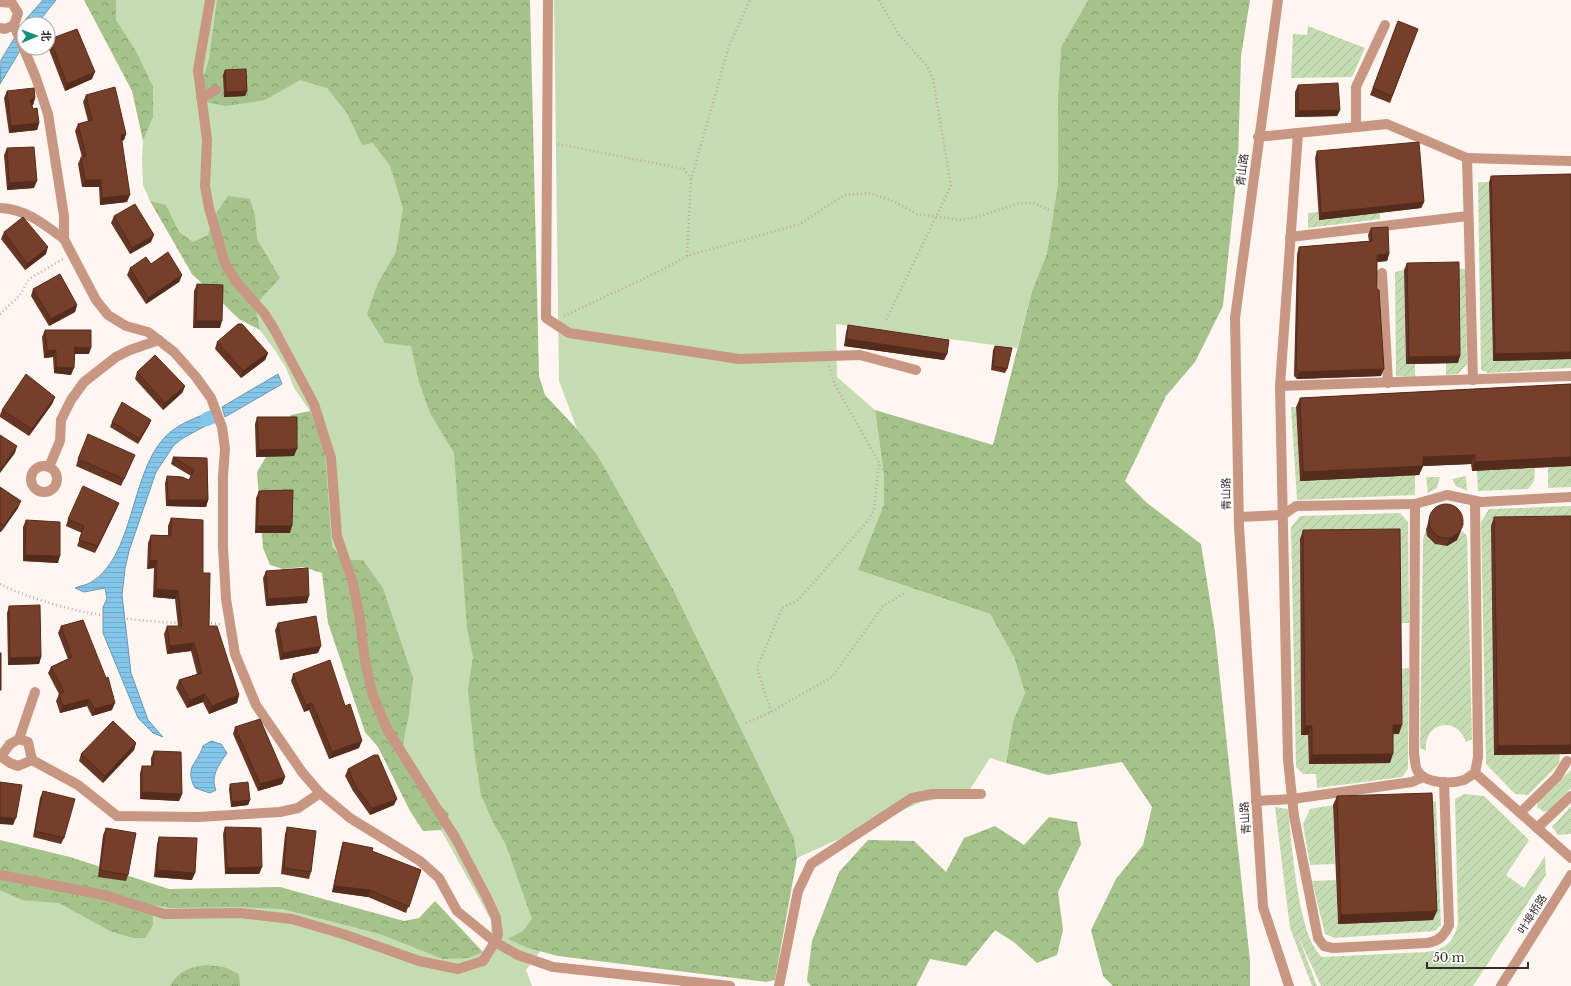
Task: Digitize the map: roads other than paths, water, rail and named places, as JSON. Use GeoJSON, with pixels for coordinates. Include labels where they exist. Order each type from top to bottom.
{"type":"FeatureCollection","features":[{"type":"Feature","properties":{"kind":"street"},"geometry":{"type":"LineString","coordinates":[[0,875],[104,895],[164,914],[240,913],[292,919],[344,934],[419,961],[458,969],[483,961],[495,942],[498,934],[496,918],[488,900],[456,839],[387,729],[372,693],[364,655],[360,619],[353,583],[337,536],[331,458],[314,404],[293,363],[264,313],[238,284],[225,264],[209,208],[205,186],[207,140],[198,70],[210,0]]}},
{"type":"Feature","properties":{"kind":"street"},"geometry":{"type":"LineString","coordinates":[[548,0],[546,318],[569,333],[739,358],[860,355],[916,370]]}},
{"type":"Feature","properties":{"kind":"street","name":"青山路"},"geometry":{"type":"LineString","coordinates":[[1278,0],[1258,137],[1235,318],[1239,517],[1262,907],[1289,986]]}},
{"type":"Feature","properties":{"kind":"street"},"geometry":{"type":"LineString","coordinates":[[0,2],[12,3],[18,9],[18,18],[14,25],[5,29],[0,28]]}},
{"type":"Feature","properties":{"kind":"street"},"geometry":{"type":"LineString","coordinates":[[14,25],[36,78],[48,114],[64,216],[64,239]]}},
{"type":"Feature","properties":{"kind":"street"},"geometry":{"type":"LineString","coordinates":[[1356,127],[1356,86],[1385,25]]}},
{"type":"Feature","properties":{"kind":"street"},"geometry":{"type":"LineString","coordinates":[[201,98],[216,90]]}},
{"type":"Feature","properties":{"kind":"street"},"geometry":{"type":"LineString","coordinates":[[1258,137],[1387,124],[1467,158],[1571,161]]}},
{"type":"Feature","properties":{"kind":"street"},"geometry":{"type":"LineString","coordinates":[[1298,133],[1280,386],[1288,760],[1292,799],[1318,938],[1324,946],[1333,948],[1427,943],[1437,941],[1445,934],[1449,925],[1444,782]]}},
{"type":"Feature","properties":{"kind":"street"},"geometry":{"type":"LineString","coordinates":[[1467,158],[1473,380]]}},
{"type":"Feature","properties":{"kind":"street"},"geometry":{"type":"LineString","coordinates":[[0,208],[12,208],[36,217],[64,239],[96,300],[108,316],[126,326],[148,332],[159,340],[174,352],[196,377],[211,398],[222,426],[225,448],[223,476],[223,547],[226,599],[235,654],[256,704],[302,772],[320,793],[350,818],[420,861],[439,878],[458,912],[495,942],[518,955],[553,967],[730,986]]}},
{"type":"Feature","properties":{"kind":"street"},"geometry":{"type":"LineString","coordinates":[[1290,237],[1468,216]]}},
{"type":"Feature","properties":{"kind":"street"},"geometry":{"type":"LineString","coordinates":[[1382,273],[1388,383]]}},
{"type":"Feature","properties":{"kind":"street"},"geometry":{"type":"LineString","coordinates":[[49,467],[60,441],[61,420],[71,400],[84,382],[104,366],[130,350],[159,340]]}},
{"type":"Feature","properties":{"kind":"street"},"geometry":{"type":"LineString","coordinates":[[1280,386],[1571,376]]}},
{"type":"Feature","properties":{"kind":"street"},"geometry":{"type":"LineString","coordinates":[[1239,517],[1283,515],[1296,506],[1416,504],[1448,495],[1481,502],[1571,497]]}},
{"type":"Feature","properties":{"kind":"street"},"geometry":{"type":"LineString","coordinates":[[1416,504],[1414,754],[1417,770],[1423,777],[1444,782],[1465,780],[1475,773],[1478,757],[1474,500]]}},
{"type":"Feature","properties":{"kind":"street"},"geometry":{"type":"LineString","coordinates":[[32,760],[18,766],[10,763],[1,756],[10,744],[19,739],[35,692]]}},
{"type":"Feature","properties":{"kind":"street"},"geometry":{"type":"LineString","coordinates":[[19,739],[28,742],[32,760],[78,785],[117,816],[198,817],[280,812],[298,808],[320,793]]}},
{"type":"Feature","properties":{"kind":"street"},"geometry":{"type":"LineString","coordinates":[[1520,813],[1557,778],[1567,761]]}},
{"type":"Feature","properties":{"kind":"street"},"geometry":{"type":"LineString","coordinates":[[1475,773],[1571,858]]}},
{"type":"Feature","properties":{"kind":"street"},"geometry":{"type":"LineString","coordinates":[[1256,800],[1292,799],[1412,782],[1423,777]]}},
{"type":"Feature","properties":{"kind":"street"},"geometry":{"type":"LineString","coordinates":[[779,986],[798,890],[811,864],[912,798],[932,794],[981,794]]}},
{"type":"Feature","properties":{"kind":"street"},"geometry":{"type":"LineString","coordinates":[[1537,828],[1571,796]]}},
{"type":"Feature","properties":{"kind":"street","name":"叶埠桥路"},"geometry":{"type":"LineString","coordinates":[[1501,986],[1571,875]]}},
{"type":"Feature","properties":{"kind":"water"},"geometry":{"type":"Polygon","coordinates":[[[43,0],[56,0],[43,16],[29,16],[43,0]]]}},
{"type":"Feature","properties":{"kind":"water"},"geometry":{"type":"Polygon","coordinates":[[[16,35],[17,56],[0,84],[1,60],[16,35]]]}},
{"type":"Feature","properties":{"kind":"water"},"geometry":{"type":"Polygon","coordinates":[[[278,374],[282,384],[225,417],[222,407],[278,374]]]}},
{"type":"Feature","properties":{"kind":"water"},"geometry":{"type":"Polygon","coordinates":[[[205,414],[209,424],[183,438],[174,445],[156,472],[129,551],[125,569],[122,595],[131,673],[148,720],[163,737],[153,733],[138,718],[103,633],[103,607],[107,599],[105,588],[84,592],[75,588],[90,583],[104,571],[115,555],[124,536],[144,473],[153,454],[164,438],[188,421],[205,414]]]}},
{"type":"Feature","properties":{"kind":"water"},"geometry":{"type":"Polygon","coordinates":[[[211,741],[221,744],[227,753],[216,771],[214,785],[216,790],[210,793],[195,788],[192,781],[191,770],[203,746],[211,741]]]}},
{"type":"Feature","properties":{"kind":"waterway"},"geometry":{"type":"LineString","coordinates":[[207,419],[212,417]]}}]}
